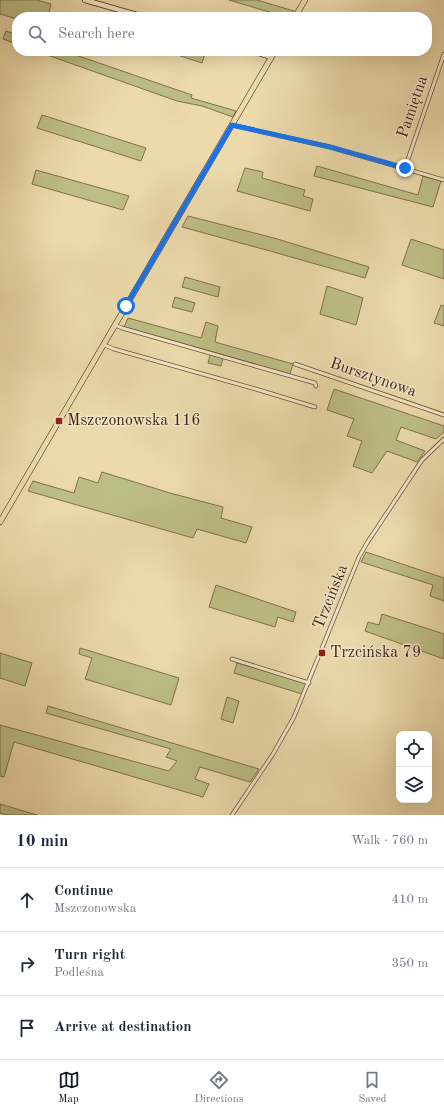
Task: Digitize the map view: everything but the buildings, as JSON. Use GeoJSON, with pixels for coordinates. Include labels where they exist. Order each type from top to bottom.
{"type":"FeatureCollection","features":[{"type":"Feature","properties":{"kind":"main road"},"geometry":{"type":"LineString","coordinates":[[85,0],[127,12]]}},
{"type":"Feature","properties":{"kind":"main road"},"geometry":{"type":"LineString","coordinates":[[298,12],[305,0]]}},
{"type":"Feature","properties":{"kind":"main road"},"geometry":{"type":"LineString","coordinates":[[0,522],[271,57],[268,56]]}},
{"type":"Feature","properties":{"kind":"street","name":"Pamiętna"},"geometry":{"type":"LineString","coordinates":[[405,168],[444,54]]}},
{"type":"Feature","properties":{"kind":"street"},"geometry":{"type":"LineString","coordinates":[[232,125],[330,147],[444,180]]}},
{"type":"Feature","properties":{"kind":"street"},"geometry":{"type":"LineString","coordinates":[[115,325],[315,383],[316,386]]}},
{"type":"Feature","properties":{"kind":"street"},"geometry":{"type":"LineString","coordinates":[[104,345],[315,407]]}},
{"type":"Feature","properties":{"kind":"street","name":"Bursztynowa"},"geometry":{"type":"LineString","coordinates":[[295,364],[444,415]]}},
{"type":"Feature","properties":{"kind":"street","name":"Trzcińska"},"geometry":{"type":"LineString","coordinates":[[232,815],[294,717],[359,557],[422,460],[444,439]]}},
{"type":"Feature","properties":{"kind":"street"},"geometry":{"type":"LineString","coordinates":[[232,659],[309,683]]}},
{"type":"Feature","properties":{"kind":"green space"},"geometry":{"type":"Polygon","coordinates":[[[0,0],[37,0],[51,4],[49,12],[12,12],[12,18],[0,14],[0,0]]]}},
{"type":"Feature","properties":{"kind":"green space"},"geometry":{"type":"Polygon","coordinates":[[[229,0],[257,0],[294,11],[269,12],[229,0]]]}},
{"type":"Feature","properties":{"kind":"green space"},"geometry":{"type":"Polygon","coordinates":[[[6,31],[12,33],[12,42],[3,39],[6,31]]]}},
{"type":"Feature","properties":{"kind":"green space"},"geometry":{"type":"Polygon","coordinates":[[[50,56],[79,56],[192,95],[191,98],[236,111],[233,117],[202,106],[177,101],[50,56]]]}},
{"type":"Feature","properties":{"kind":"green space"},"geometry":{"type":"Polygon","coordinates":[[[180,56],[204,56],[202,63],[180,56]]]}},
{"type":"Feature","properties":{"kind":"green space"},"geometry":{"type":"Polygon","coordinates":[[[42,115],[146,148],[141,161],[37,128],[42,115]]]}},
{"type":"Feature","properties":{"kind":"green space"},"geometry":{"type":"Polygon","coordinates":[[[317,166],[418,195],[423,176],[441,181],[433,207],[314,176],[317,166]]]}},
{"type":"Feature","properties":{"kind":"green space"},"geometry":{"type":"Polygon","coordinates":[[[245,168],[263,172],[262,178],[305,190],[303,196],[313,199],[310,211],[237,191],[245,168]]]}},
{"type":"Feature","properties":{"kind":"green space"},"geometry":{"type":"Polygon","coordinates":[[[36,170],[129,196],[123,210],[32,184],[36,170]]]}},
{"type":"Feature","properties":{"kind":"green space"},"geometry":{"type":"Polygon","coordinates":[[[188,216],[274,238],[369,267],[365,278],[182,227],[188,216]]]}},
{"type":"Feature","properties":{"kind":"green space"},"geometry":{"type":"Polygon","coordinates":[[[411,239],[444,250],[444,279],[402,265],[411,239]]]}},
{"type":"Feature","properties":{"kind":"green space"},"geometry":{"type":"Polygon","coordinates":[[[185,277],[220,287],[218,297],[182,287],[185,277]]]}},
{"type":"Feature","properties":{"kind":"green space"},"geometry":{"type":"Polygon","coordinates":[[[327,286],[363,298],[356,325],[320,314],[327,286]]]}},
{"type":"Feature","properties":{"kind":"green space"},"geometry":{"type":"Polygon","coordinates":[[[175,297],[195,303],[192,312],[172,307],[175,297]]]}},
{"type":"Feature","properties":{"kind":"green space"},"geometry":{"type":"Polygon","coordinates":[[[441,305],[444,306],[444,326],[434,323],[441,305]]]}},
{"type":"Feature","properties":{"kind":"green space"},"geometry":{"type":"Polygon","coordinates":[[[128,318],[201,338],[206,322],[218,326],[215,342],[293,364],[290,374],[124,327],[128,318]]]}},
{"type":"Feature","properties":{"kind":"green space"},"geometry":{"type":"Polygon","coordinates":[[[210,355],[223,358],[221,366],[208,363],[210,355]]]}},
{"type":"Feature","properties":{"kind":"green space"},"geometry":{"type":"Polygon","coordinates":[[[334,389],[444,426],[444,432],[436,439],[401,427],[396,440],[425,451],[417,462],[387,451],[372,473],[353,466],[362,441],[347,436],[354,419],[327,410],[334,389]]]}},
{"type":"Feature","properties":{"kind":"green space"},"geometry":{"type":"Polygon","coordinates":[[[102,472],[170,493],[223,507],[221,518],[252,527],[246,543],[197,529],[193,538],[28,491],[33,481],[74,493],[79,477],[98,483],[102,472]]]}},
{"type":"Feature","properties":{"kind":"green space"},"geometry":{"type":"Polygon","coordinates":[[[366,552],[444,578],[444,601],[430,596],[433,585],[361,562],[366,552]]]}},
{"type":"Feature","properties":{"kind":"green space"},"geometry":{"type":"Polygon","coordinates":[[[216,585],[296,612],[293,622],[278,617],[275,627],[209,607],[216,585]]]}},
{"type":"Feature","properties":{"kind":"green space"},"geometry":{"type":"Polygon","coordinates":[[[382,614],[444,634],[444,659],[365,631],[368,622],[379,625],[382,614]]]}},
{"type":"Feature","properties":{"kind":"green space"},"geometry":{"type":"Polygon","coordinates":[[[80,648],[179,678],[171,705],[85,679],[92,658],[79,654],[80,648]]]}},
{"type":"Feature","properties":{"kind":"green space"},"geometry":{"type":"Polygon","coordinates":[[[0,653],[32,663],[25,686],[0,678],[0,653]]]}},
{"type":"Feature","properties":{"kind":"green space"},"geometry":{"type":"Polygon","coordinates":[[[237,663],[307,683],[302,694],[234,673],[237,663]]]}},
{"type":"Feature","properties":{"kind":"green space"},"geometry":{"type":"Polygon","coordinates":[[[227,697],[239,701],[233,723],[221,719],[227,697]]]}},
{"type":"Feature","properties":{"kind":"green space"},"geometry":{"type":"Polygon","coordinates":[[[48,706],[259,769],[250,782],[200,767],[195,779],[209,784],[203,797],[14,742],[4,777],[0,776],[0,725],[169,771],[177,761],[166,757],[171,749],[46,713],[48,706]]]}},
{"type":"Feature","properties":{"kind":"green space"},"geometry":{"type":"Polygon","coordinates":[[[0,804],[37,815],[7,815],[0,813],[0,804]]]}},
{"type":"Feature","properties":{"kind":"waterway"},"geometry":{"type":"LineString","coordinates":[[60,415],[203,169]]}},
{"type":"Feature","properties":{"kind":"place","name":"Mszczonowska 116"},"geometry":{"type":"Point","coordinates":[59,421]}},
{"type":"Feature","properties":{"kind":"place","name":"Trzcińska 79"},"geometry":{"type":"Point","coordinates":[322,653]}},
{"type":"Feature","properties":{"kind":"route"},"geometry":{"type":"LineString","coordinates":[[126,306],[232,125],[330,147],[405,168]]}}]}
